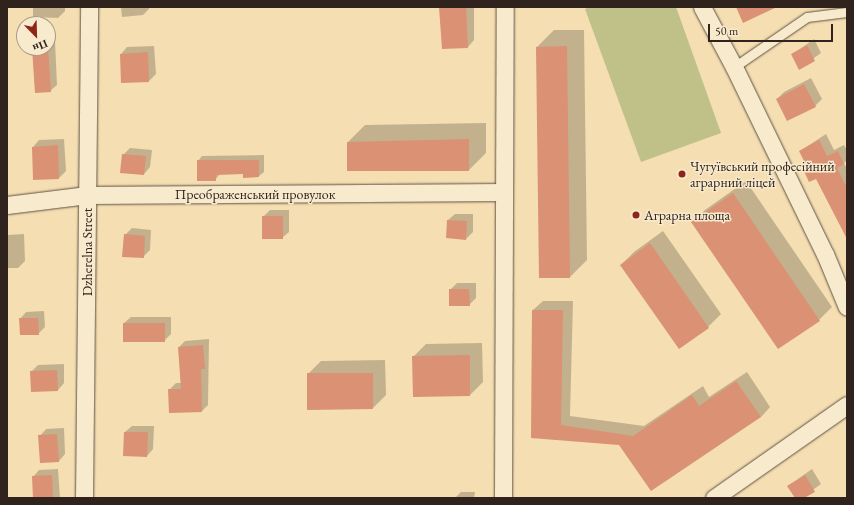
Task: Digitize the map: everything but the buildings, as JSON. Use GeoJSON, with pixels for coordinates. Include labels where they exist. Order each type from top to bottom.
{"type":"FeatureCollection","features":[{"type":"Feature","properties":{"kind":"street","name":"Dzherelna Street"},"geometry":{"type":"LineString","coordinates":[[84,498],[89,7]]}},
{"type":"Feature","properties":{"kind":"street"},"geometry":{"type":"LineString","coordinates":[[503,498],[505,7]]}},
{"type":"Feature","properties":{"kind":"street"},"geometry":{"type":"LineString","coordinates":[[702,7],[734,66],[825,254],[847,307]]}},
{"type":"Feature","properties":{"kind":"street","name":"Преображенський провулок"},"geometry":{"type":"LineString","coordinates":[[7,205],[87,195],[504,192]]}},
{"type":"Feature","properties":{"kind":"street"},"geometry":{"type":"LineString","coordinates":[[714,498],[847,405]]}},
{"type":"Feature","properties":{"kind":"lane"},"geometry":{"type":"LineString","coordinates":[[734,66],[807,17],[847,12]]}},
{"type":"Feature","properties":{"kind":"green space"},"geometry":{"type":"Polygon","coordinates":[[[590,7],[676,7],[721,133],[641,162],[585,9],[590,7]]]}},
{"type":"Feature","properties":{"kind":"place","name":"Чугуївський професійний аграрний ліцей"},"geometry":{"type":"Point","coordinates":[682,174]}},
{"type":"Feature","properties":{"kind":"place","name":"Аграрна площа"},"geometry":{"type":"Point","coordinates":[636,215]}}]}
